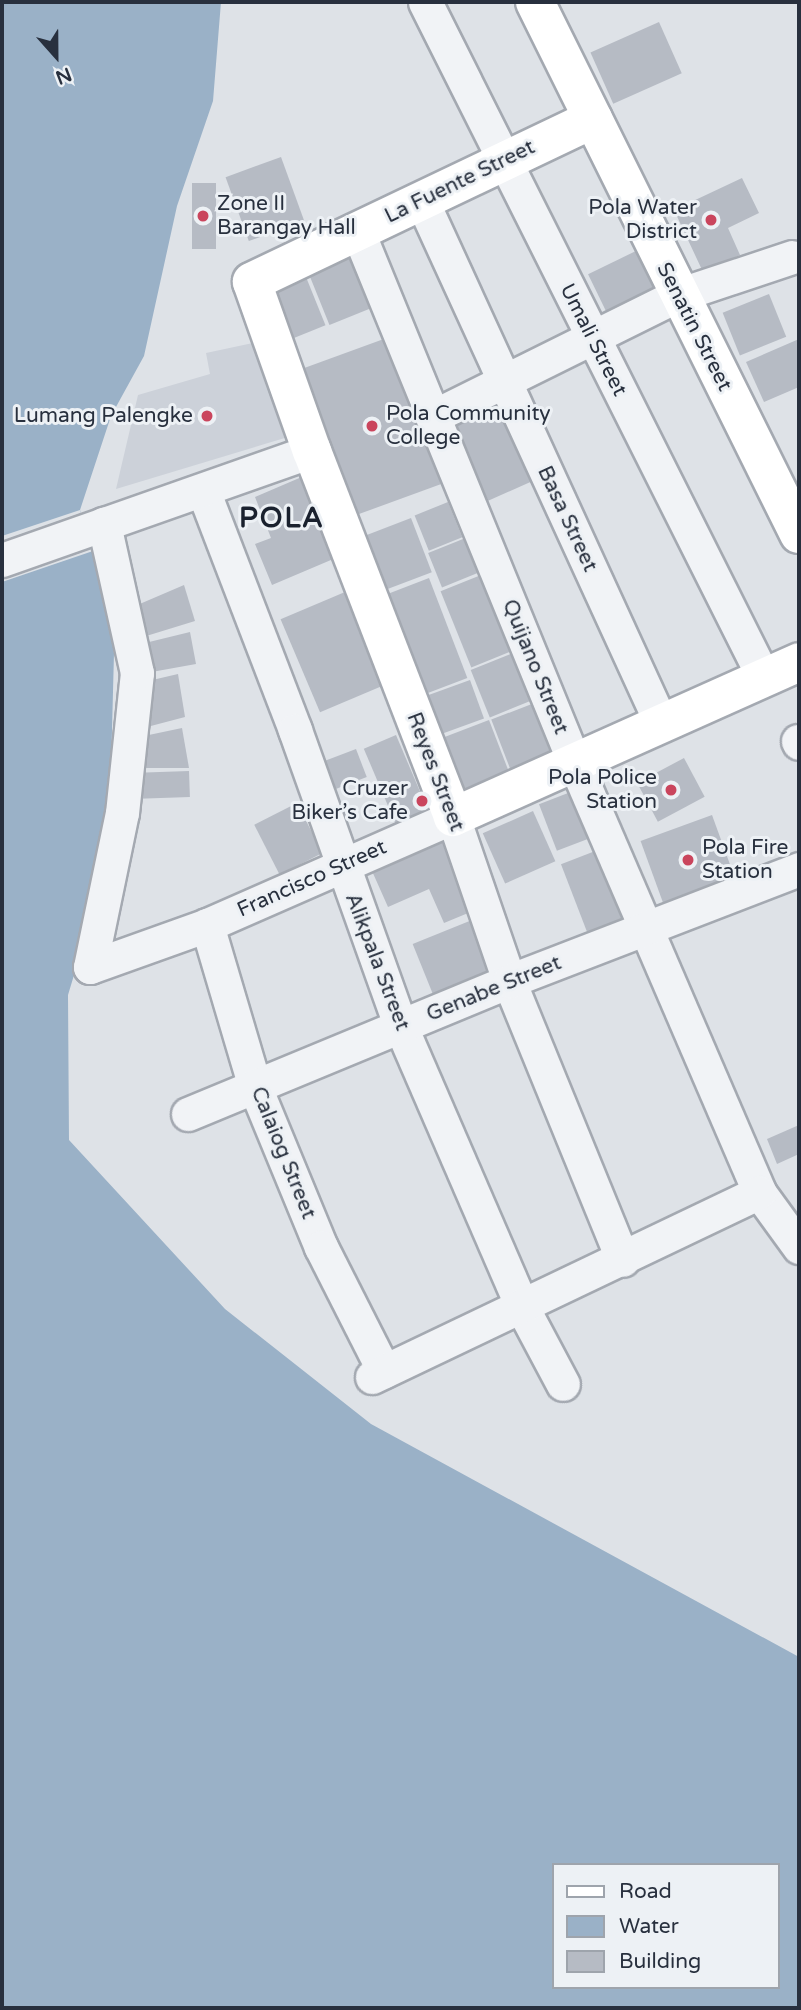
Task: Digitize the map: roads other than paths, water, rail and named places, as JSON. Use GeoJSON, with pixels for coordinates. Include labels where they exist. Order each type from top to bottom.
{"type":"FeatureCollection","features":[{"type":"Feature","properties":{"kind":"main road","name":"Senatin Street"},"geometry":{"type":"LineString","coordinates":[[535,2],[677,296],[799,534]]}},
{"type":"Feature","properties":{"kind":"main road","name":"La Fuente Street"},"geometry":{"type":"LineString","coordinates":[[252,282],[593,119]]}},
{"type":"Feature","properties":{"kind":"main road","name":"Reyes Street"},"geometry":{"type":"LineString","coordinates":[[252,282],[312,451],[453,817]]}},
{"type":"Feature","properties":{"kind":"main road","name":"Francisco Street"},"geometry":{"type":"LineString","coordinates":[[453,817],[799,662]]}},
{"type":"Feature","properties":{"kind":"street","name":"Umali Street"},"geometry":{"type":"LineString","coordinates":[[436,5],[503,162],[764,678]]}},
{"type":"Feature","properties":{"kind":"street","name":"Basa Street"},"geometry":{"type":"LineString","coordinates":[[422,201],[661,723]]}},
{"type":"Feature","properties":{"kind":"street","name":"Quijano Street"},"geometry":{"type":"LineString","coordinates":[[358,232],[575,764],[759,1192],[799,1247]]}},
{"type":"Feature","properties":{"kind":"street"},"geometry":{"type":"LineString","coordinates":[[432,417],[677,296],[792,257]]}},
{"type":"Feature","properties":{"kind":"street"},"geometry":{"type":"LineString","coordinates":[[2,559],[312,451]]}},
{"type":"Feature","properties":{"kind":"street","name":"Alikpala Street"},"geometry":{"type":"LineString","coordinates":[[203,490],[295,730],[341,866],[401,1027],[522,1307],[563,1384]]}},
{"type":"Feature","properties":{"kind":"street","name":"Francisco Street"},"geometry":{"type":"LineString","coordinates":[[96,527],[136,673],[122,813],[90,967],[207,925],[453,817]]}},
{"type":"Feature","properties":{"kind":"street","name":"Reyes Street"},"geometry":{"type":"LineString","coordinates":[[453,817],[509,982],[623,1260]]}},
{"type":"Feature","properties":{"kind":"street","name":"Genabe Street"},"geometry":{"type":"LineString","coordinates":[[188,1114],[509,982],[799,869]]}},
{"type":"Feature","properties":{"kind":"street","name":"Calaiog Street"},"geometry":{"type":"LineString","coordinates":[[207,925],[255,1087],[321,1247],[378,1374],[522,1307]]}},
{"type":"Feature","properties":{"kind":"street"},"geometry":{"type":"LineString","coordinates":[[522,1307],[759,1192]]}},
{"type":"Feature","properties":{"kind":"water"},"geometry":{"type":"Polygon","coordinates":[[[2,2],[221,2],[213,101],[177,206],[144,356],[111,416],[80,510],[101,578],[114,653],[111,769],[99,892],[68,995],[69,1140],[225,1309],[371,1424],[799,1657],[799,2008],[2,2008],[2,2]]]}},
{"type":"Feature","properties":{"kind":"place","name":"Zone II Barangay Hall"},"geometry":{"type":"Point","coordinates":[203,216]}},
{"type":"Feature","properties":{"kind":"place","name":"Pola Water District"},"geometry":{"type":"Point","coordinates":[711,220]}},
{"type":"Feature","properties":{"kind":"place","name":"Lumang Palengke"},"geometry":{"type":"Point","coordinates":[207,416]}},
{"type":"Feature","properties":{"kind":"place","name":"Pola Community College"},"geometry":{"type":"Point","coordinates":[372,426]}},
{"type":"Feature","properties":{"kind":"place","name":"Pola Police Station"},"geometry":{"type":"Point","coordinates":[671,790]}},
{"type":"Feature","properties":{"kind":"place","name":"Cruzer Biker’s Cafe"},"geometry":{"type":"Point","coordinates":[422,801]}},
{"type":"Feature","properties":{"kind":"place","name":"Pola Fire Station"},"geometry":{"type":"Point","coordinates":[688,860]}},
{"type":"Feature","properties":{"kind":"district","name":"POLA"},"geometry":{"type":"Point","coordinates":[282,518]}}]}
